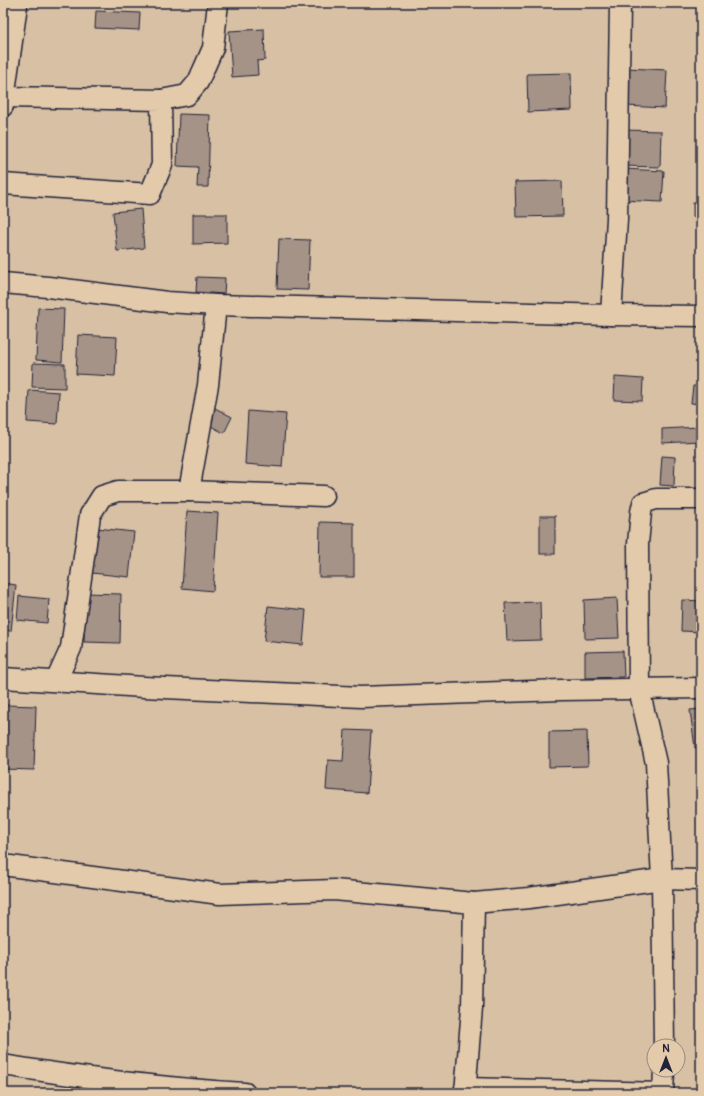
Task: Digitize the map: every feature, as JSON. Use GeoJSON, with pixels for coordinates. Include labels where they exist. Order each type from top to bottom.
{"type":"FeatureCollection","features":[{"type":"Feature","properties":{"kind":"street"},"geometry":{"type":"LineString","coordinates":[[12,4],[3,101],[161,100],[187,95],[198,82],[213,48],[218,3]]}},
{"type":"Feature","properties":{"kind":"street"},"geometry":{"type":"LineString","coordinates":[[611,316],[617,219],[620,3]]}},
{"type":"Feature","properties":{"kind":"street"},"geometry":{"type":"LineString","coordinates":[[3,184],[150,194],[162,165],[161,100]]}},
{"type":"Feature","properties":{"kind":"street"},"geometry":{"type":"LineString","coordinates":[[3,283],[48,287],[167,302],[216,305],[611,316],[701,316]]}},
{"type":"Feature","properties":{"kind":"street"},"geometry":{"type":"LineString","coordinates":[[189,491],[208,385],[216,305]]}},
{"type":"Feature","properties":{"kind":"street"},"geometry":{"type":"LineString","coordinates":[[56,681],[71,648],[90,515],[102,496],[118,491],[189,491],[324,496]]}},
{"type":"Feature","properties":{"kind":"street"},"geometry":{"type":"LineString","coordinates":[[664,1038],[662,879],[656,763],[639,689],[638,544],[643,503],[656,499],[701,499]]}},
{"type":"Feature","properties":{"kind":"street"},"geometry":{"type":"LineString","coordinates":[[3,678],[144,687],[360,697],[561,690],[701,688]]}},
{"type":"Feature","properties":{"kind":"street"},"geometry":{"type":"LineString","coordinates":[[3,865],[220,894],[334,890],[474,903],[529,898],[662,879],[701,880]]}},
{"type":"Feature","properties":{"kind":"street"},"geometry":{"type":"LineString","coordinates":[[474,903],[472,1008],[465,1091],[663,1093],[664,1078]]}},
{"type":"Feature","properties":{"kind":"street"},"geometry":{"type":"LineString","coordinates":[[3,1066],[75,1076],[245,1093]]}},
{"type":"Feature","properties":{"kind":"building"},"geometry":{"type":"Polygon","coordinates":[[[96,11],[140,13],[139,30],[95,28],[96,11]]]}},
{"type":"Feature","properties":{"kind":"building"},"geometry":{"type":"Polygon","coordinates":[[[264,29],[265,60],[257,61],[258,75],[232,77],[229,31],[264,29]]]}},
{"type":"Feature","properties":{"kind":"building"},"geometry":{"type":"Polygon","coordinates":[[[627,68],[667,70],[665,108],[625,106],[627,68]]]}},
{"type":"Feature","properties":{"kind":"building"},"geometry":{"type":"Polygon","coordinates":[[[571,73],[572,110],[528,112],[527,74],[571,73]]]}},
{"type":"Feature","properties":{"kind":"building"},"geometry":{"type":"Polygon","coordinates":[[[179,114],[210,115],[208,187],[197,187],[198,167],[177,166],[179,114]]]}},
{"type":"Feature","properties":{"kind":"building"},"geometry":{"type":"Polygon","coordinates":[[[623,130],[661,131],[660,167],[622,166],[623,130]]]}},
{"type":"Feature","properties":{"kind":"building"},"geometry":{"type":"Polygon","coordinates":[[[623,169],[664,171],[662,202],[621,200],[623,169]]]}},
{"type":"Feature","properties":{"kind":"building"},"geometry":{"type":"Polygon","coordinates":[[[562,181],[563,216],[516,217],[515,182],[562,181]]]}},
{"type":"Feature","properties":{"kind":"building"},"geometry":{"type":"Polygon","coordinates":[[[693,203],[701,203],[701,216],[693,217],[693,203]]]}},
{"type":"Feature","properties":{"kind":"building"},"geometry":{"type":"Polygon","coordinates":[[[141,209],[144,248],[117,251],[113,212],[141,209]]]}},
{"type":"Feature","properties":{"kind":"building"},"geometry":{"type":"Polygon","coordinates":[[[193,214],[227,214],[227,243],[193,244],[193,214]]]}},
{"type":"Feature","properties":{"kind":"building"},"geometry":{"type":"Polygon","coordinates":[[[279,239],[310,240],[308,290],[277,289],[279,239]]]}},
{"type":"Feature","properties":{"kind":"building"},"geometry":{"type":"Polygon","coordinates":[[[197,277],[225,278],[224,294],[196,292],[197,277]]]}},
{"type":"Feature","properties":{"kind":"building"},"geometry":{"type":"Polygon","coordinates":[[[38,308],[64,309],[62,362],[36,360],[38,308]]]}},
{"type":"Feature","properties":{"kind":"building"},"geometry":{"type":"Polygon","coordinates":[[[78,335],[117,337],[115,376],[76,374],[78,335]]]}},
{"type":"Feature","properties":{"kind":"building"},"geometry":{"type":"Polygon","coordinates":[[[33,363],[65,364],[65,388],[32,387],[33,363]]]}},
{"type":"Feature","properties":{"kind":"building"},"geometry":{"type":"Polygon","coordinates":[[[615,377],[643,379],[642,401],[614,400],[615,377]]]}},
{"type":"Feature","properties":{"kind":"building"},"geometry":{"type":"Polygon","coordinates":[[[693,386],[701,386],[701,404],[691,403],[693,386]]]}},
{"type":"Feature","properties":{"kind":"building"},"geometry":{"type":"Polygon","coordinates":[[[29,390],[59,392],[57,424],[27,422],[29,390]]]}},
{"type":"Feature","properties":{"kind":"building"},"geometry":{"type":"Polygon","coordinates":[[[215,408],[232,417],[224,433],[207,424],[215,408]]]}},
{"type":"Feature","properties":{"kind":"building"},"geometry":{"type":"Polygon","coordinates":[[[248,411],[286,414],[282,467],[245,464],[248,411]]]}},
{"type":"Feature","properties":{"kind":"building"},"geometry":{"type":"Polygon","coordinates":[[[699,427],[699,441],[662,443],[662,429],[699,427]]]}},
{"type":"Feature","properties":{"kind":"building"},"geometry":{"type":"Polygon","coordinates":[[[662,456],[675,457],[674,486],[660,485],[662,456]]]}},
{"type":"Feature","properties":{"kind":"building"},"geometry":{"type":"Polygon","coordinates":[[[187,511],[218,513],[213,591],[182,588],[187,511]]]}},
{"type":"Feature","properties":{"kind":"building"},"geometry":{"type":"Polygon","coordinates":[[[540,516],[555,516],[555,554],[540,554],[540,516]]]}},
{"type":"Feature","properties":{"kind":"building"},"geometry":{"type":"Polygon","coordinates":[[[320,522],[354,523],[354,577],[319,577],[320,522]]]}},
{"type":"Feature","properties":{"kind":"building"},"geometry":{"type":"Polygon","coordinates":[[[97,528],[134,532],[129,577],[92,573],[97,528]]]}},
{"type":"Feature","properties":{"kind":"building"},"geometry":{"type":"Polygon","coordinates":[[[3,583],[16,585],[11,631],[3,630],[3,583]]]}},
{"type":"Feature","properties":{"kind":"building"},"geometry":{"type":"Polygon","coordinates":[[[85,593],[121,594],[120,643],[84,642],[85,593]]]}},
{"type":"Feature","properties":{"kind":"building"},"geometry":{"type":"Polygon","coordinates":[[[19,596],[49,599],[47,623],[17,620],[19,596]]]}},
{"type":"Feature","properties":{"kind":"building"},"geometry":{"type":"Polygon","coordinates":[[[617,598],[619,638],[585,639],[584,600],[617,598]]]}},
{"type":"Feature","properties":{"kind":"building"},"geometry":{"type":"Polygon","coordinates":[[[682,600],[701,601],[701,632],[681,631],[682,600]]]}},
{"type":"Feature","properties":{"kind":"building"},"geometry":{"type":"Polygon","coordinates":[[[540,602],[541,640],[507,641],[505,603],[540,602]]]}},
{"type":"Feature","properties":{"kind":"building"},"geometry":{"type":"Polygon","coordinates":[[[268,606],[306,610],[303,645],[264,641],[268,606]]]}},
{"type":"Feature","properties":{"kind":"building"},"geometry":{"type":"Polygon","coordinates":[[[623,651],[624,677],[585,678],[585,652],[623,651]]]}},
{"type":"Feature","properties":{"kind":"building"},"geometry":{"type":"Polygon","coordinates":[[[5,705],[36,706],[34,770],[3,769],[5,705]]]}},
{"type":"Feature","properties":{"kind":"building"},"geometry":{"type":"Polygon","coordinates":[[[701,709],[701,747],[695,748],[690,710],[701,709]]]}},
{"type":"Feature","properties":{"kind":"building"},"geometry":{"type":"Polygon","coordinates":[[[345,730],[371,731],[367,793],[326,790],[328,760],[343,761],[345,730]]]}},
{"type":"Feature","properties":{"kind":"building"},"geometry":{"type":"Polygon","coordinates":[[[587,731],[588,766],[549,767],[549,732],[587,731]]]}}]}
